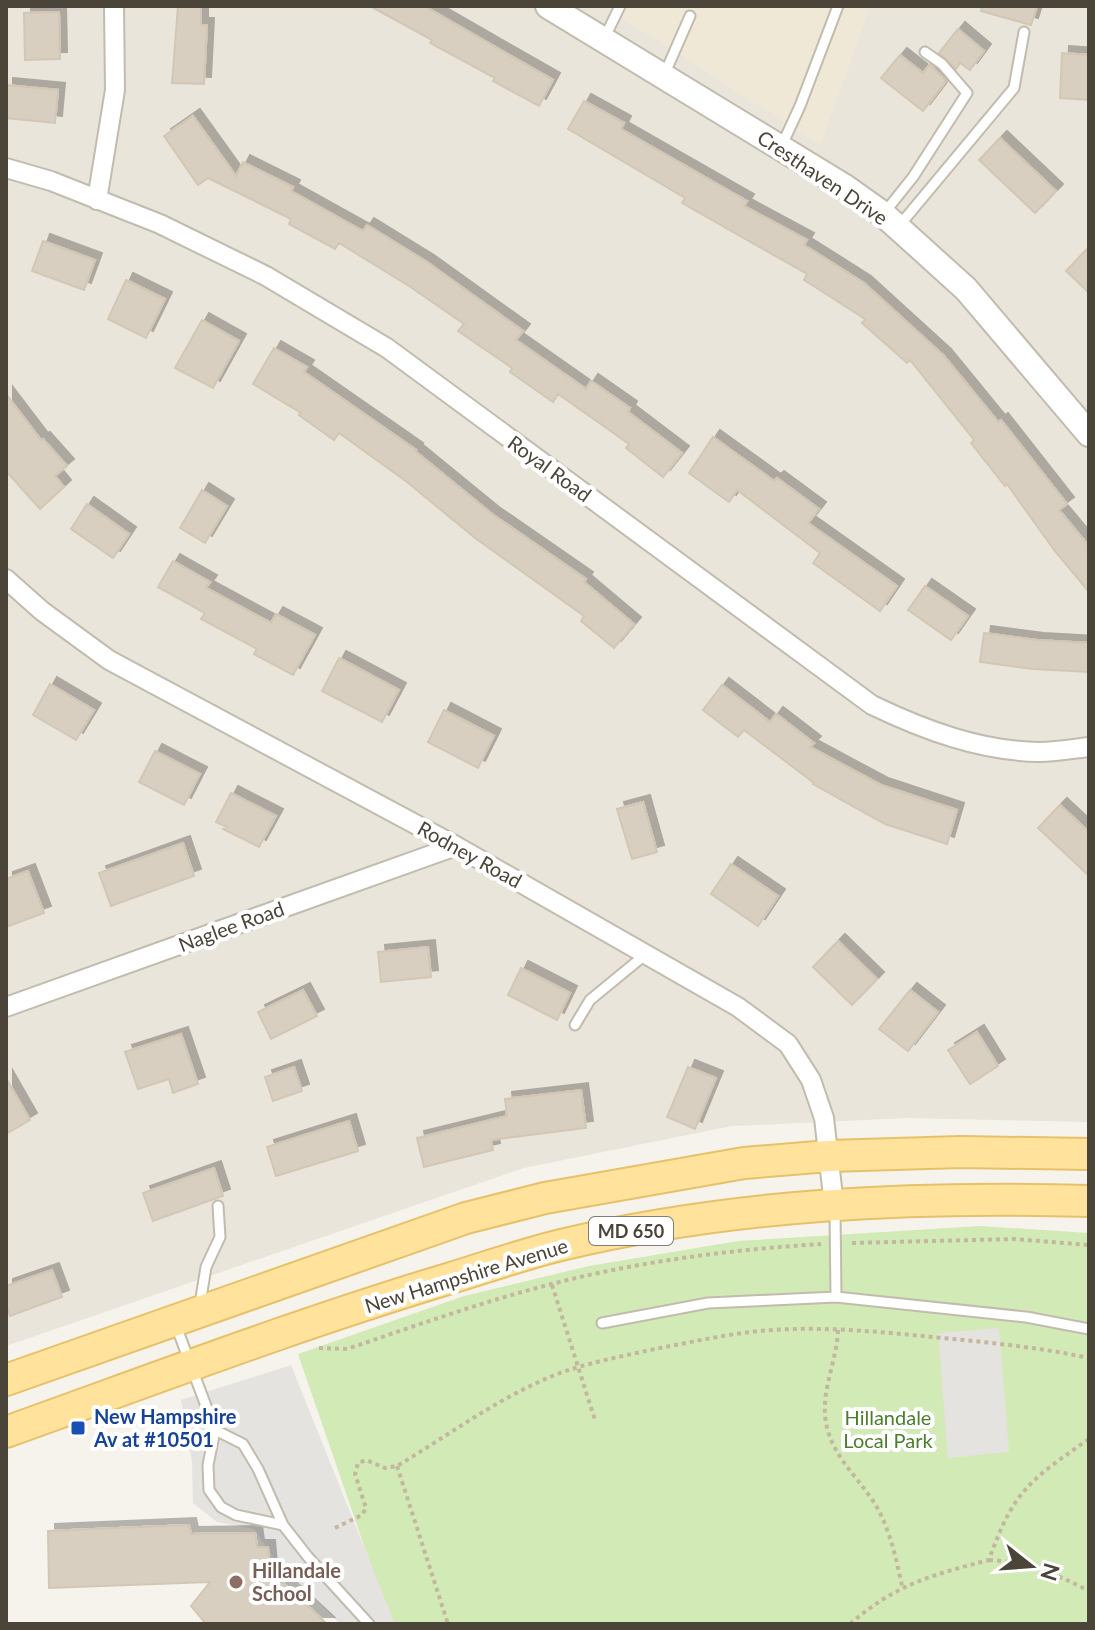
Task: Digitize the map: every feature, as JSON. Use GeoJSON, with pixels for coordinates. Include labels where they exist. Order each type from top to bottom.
{"type":"FeatureCollection","features":[{"type":"Feature","properties":{"kind":"main road","name":"MD 650"},"geometry":{"type":"LineString","coordinates":[[6,1380],[466,1218],[545,1198],[744,1163],[829,1156],[961,1152],[1089,1154]]}},
{"type":"Feature","properties":{"kind":"main road","name":"New Hampshire Avenue"},"geometry":{"type":"LineString","coordinates":[[6,1432],[382,1299],[560,1245],[699,1218],[834,1205],[1028,1199],[1089,1201]]}},
{"type":"Feature","properties":{"kind":"street"},"geometry":{"type":"LineString","coordinates":[[97,200],[115,90],[114,6]]}},
{"type":"Feature","properties":{"kind":"street","name":"Cresthaven Drive"},"geometry":{"type":"LineString","coordinates":[[548,6],[845,187],[890,221],[966,289],[1089,434]]}},
{"type":"Feature","properties":{"kind":"street","name":"Royal Road"},"geometry":{"type":"LineString","coordinates":[[6,168],[51,181],[160,224],[266,276],[387,348],[872,705],[925,730],[1000,748],[1040,752],[1089,747]]}},
{"type":"Feature","properties":{"kind":"street","name":"Rodney Road"},"geometry":{"type":"LineString","coordinates":[[6,579],[42,611],[109,660],[456,846],[738,1007],[788,1044],[811,1080],[824,1118],[834,1205]]}},
{"type":"Feature","properties":{"kind":"street","name":"Naglee Road"},"geometry":{"type":"LineString","coordinates":[[6,1007],[456,846]]}},
{"type":"Feature","properties":{"kind":"lane"},"geometry":{"type":"LineString","coordinates":[[603,40],[620,6]]}},
{"type":"Feature","properties":{"kind":"lane"},"geometry":{"type":"LineString","coordinates":[[780,148],[800,106],[838,6]]}},
{"type":"Feature","properties":{"kind":"lane"},"geometry":{"type":"LineString","coordinates":[[664,77],[690,16]]}},
{"type":"Feature","properties":{"kind":"lane"},"geometry":{"type":"LineString","coordinates":[[890,221],[1014,88],[1024,32]]}},
{"type":"Feature","properties":{"kind":"lane"},"geometry":{"type":"LineString","coordinates":[[890,221],[913,177],[967,93],[942,64],[925,52]]}},
{"type":"Feature","properties":{"kind":"lane"},"geometry":{"type":"LineString","coordinates":[[575,1025],[590,1000],[646,954]]}},
{"type":"Feature","properties":{"kind":"lane"},"geometry":{"type":"LineString","coordinates":[[834,1205],[836,1297]]}},
{"type":"Feature","properties":{"kind":"lane"},"geometry":{"type":"LineString","coordinates":[[218,1206],[220,1237],[186,1316],[191,1366],[215,1430],[208,1465],[209,1490],[221,1507],[236,1515],[283,1525]]}},
{"type":"Feature","properties":{"kind":"lane"},"geometry":{"type":"LineString","coordinates":[[602,1323],[708,1303],[836,1297],[1026,1317],[1089,1329]]}},
{"type":"Feature","properties":{"kind":"lane"},"geometry":{"type":"LineString","coordinates":[[215,1430],[243,1444],[283,1525],[369,1624]]}},
{"type":"Feature","properties":{"kind":"path"},"geometry":{"type":"LineString","coordinates":[[852,1243],[1014,1239],[1089,1245]]}},
{"type":"Feature","properties":{"kind":"path"},"geometry":{"type":"LineString","coordinates":[[317,1347],[347,1349],[462,1310],[552,1285],[689,1257],[823,1243]]}},
{"type":"Feature","properties":{"kind":"path"},"geometry":{"type":"LineString","coordinates":[[552,1285],[595,1420]]}},
{"type":"Feature","properties":{"kind":"path"},"geometry":{"type":"LineString","coordinates":[[838,1330],[825,1397],[828,1435],[835,1451],[884,1521],[902,1586]]}},
{"type":"Feature","properties":{"kind":"path"},"geometry":{"type":"LineString","coordinates":[[335,1528],[362,1515],[366,1508],[355,1471],[358,1463],[366,1460],[385,1468],[397,1466],[469,1418],[508,1398],[578,1368],[639,1352],[751,1332],[838,1330],[952,1338],[1089,1358]]}},
{"type":"Feature","properties":{"kind":"path"},"geometry":{"type":"LineString","coordinates":[[989,1560],[1004,1519],[1021,1493],[1045,1470],[1089,1439]]}},
{"type":"Feature","properties":{"kind":"path"},"geometry":{"type":"LineString","coordinates":[[397,1466],[448,1624]]}},
{"type":"Feature","properties":{"kind":"path"},"geometry":{"type":"LineString","coordinates":[[850,1624],[902,1586],[989,1560],[1041,1569],[1089,1591]]}},
{"type":"Feature","properties":{"kind":"shaded area"},"geometry":{"type":"Polygon","coordinates":[[[6,6],[604,6],[820,144],[870,6],[1089,6],[1089,1122],[908,1118],[732,1126],[524,1168],[6,1346],[6,6]]]}},
{"type":"Feature","properties":{"kind":"shaded area"},"geometry":{"type":"Polygon","coordinates":[[[604,6],[870,6],[820,145],[604,6]]]}},
{"type":"Feature","properties":{"kind":"shaded area"},"geometry":{"type":"Polygon","coordinates":[[[999,1328],[1009,1452],[948,1458],[938,1333],[999,1328]]]}},
{"type":"Feature","properties":{"kind":"shaded area"},"geometry":{"type":"Polygon","coordinates":[[[291,1365],[395,1624],[340,1624],[273,1557],[254,1529],[217,1522],[193,1503],[192,1462],[181,1400],[291,1365]]]}},
{"type":"Feature","properties":{"kind":"green space","name":"Hillandale Local Park"},"geometry":{"type":"Polygon","coordinates":[[[980,1226],[1089,1233],[1089,1624],[391,1624],[298,1354],[464,1296],[589,1266],[738,1241],[980,1226]]]}},
{"type":"Feature","properties":{"kind":"building"},"geometry":{"type":"Polygon","coordinates":[[[178,6],[201,6],[201,25],[207,25],[204,84],[172,83],[178,6]]]}},
{"type":"Feature","properties":{"kind":"building"},"geometry":{"type":"Polygon","coordinates":[[[370,6],[424,6],[553,80],[539,106],[370,6]]]}},
{"type":"Feature","properties":{"kind":"building"},"geometry":{"type":"Polygon","coordinates":[[[982,6],[1037,6],[1031,25],[981,11],[982,6]]]}},
{"type":"Feature","properties":{"kind":"building"},"geometry":{"type":"Polygon","coordinates":[[[59,12],[60,59],[25,60],[24,13],[59,12]]]}},
{"type":"Feature","properties":{"kind":"building"},"geometry":{"type":"Polygon","coordinates":[[[958,29],[984,51],[970,70],[960,63],[956,69],[939,53],[958,29]]]}},
{"type":"Feature","properties":{"kind":"building"},"geometry":{"type":"Polygon","coordinates":[[[1062,53],[1089,55],[1089,100],[1060,98],[1062,53]]]}},
{"type":"Feature","properties":{"kind":"building"},"geometry":{"type":"Polygon","coordinates":[[[900,55],[923,73],[930,64],[946,81],[923,111],[881,78],[900,55]]]}},
{"type":"Feature","properties":{"kind":"building"},"geometry":{"type":"Polygon","coordinates":[[[6,85],[58,90],[55,123],[6,118],[6,85]]]}},
{"type":"Feature","properties":{"kind":"building"},"geometry":{"type":"Polygon","coordinates":[[[584,101],[624,123],[621,129],[747,201],[744,206],[807,240],[804,245],[864,283],[944,356],[998,422],[1001,420],[1067,504],[1059,510],[1089,546],[1089,592],[1054,550],[1007,484],[1005,486],[971,443],[974,440],[910,360],[907,363],[862,323],[865,319],[804,280],[807,274],[682,203],[685,198],[568,129],[584,101]]]}},
{"type":"Feature","properties":{"kind":"building"},"geometry":{"type":"Polygon","coordinates":[[[193,116],[236,176],[243,162],[293,187],[291,191],[363,231],[367,225],[427,262],[523,331],[516,340],[586,389],[591,381],[630,408],[628,412],[682,453],[663,477],[626,448],[629,444],[558,394],[553,402],[510,372],[512,368],[458,331],[464,324],[409,286],[339,243],[335,249],[289,224],[291,219],[208,178],[198,185],[164,136],[193,116]]]}},
{"type":"Feature","properties":{"kind":"building"},"geometry":{"type":"Polygon","coordinates":[[[1000,138],[1056,191],[1035,213],[979,160],[1000,138]]]}},
{"type":"Feature","properties":{"kind":"building"},"geometry":{"type":"Polygon","coordinates":[[[43,241],[95,260],[84,290],[32,271],[43,241]]]}},
{"type":"Feature","properties":{"kind":"building"},"geometry":{"type":"Polygon","coordinates":[[[1089,247],[1089,293],[1066,271],[1089,247]]]}},
{"type":"Feature","properties":{"kind":"building"},"geometry":{"type":"Polygon","coordinates":[[[126,280],[165,299],[146,338],[108,319],[126,280]]]}},
{"type":"Feature","properties":{"kind":"building"},"geometry":{"type":"Polygon","coordinates":[[[202,320],[239,341],[213,388],[175,368],[202,320]]]}},
{"type":"Feature","properties":{"kind":"building"},"geometry":{"type":"Polygon","coordinates":[[[274,348],[307,367],[304,372],[416,450],[492,514],[586,579],[584,582],[634,624],[614,648],[581,621],[584,616],[475,538],[407,482],[339,433],[334,440],[299,415],[301,413],[253,384],[274,348]]]}},
{"type":"Feature","properties":{"kind":"building"},"geometry":{"type":"Polygon","coordinates":[[[6,394],[41,440],[67,466],[55,476],[64,487],[40,509],[6,471],[6,394]]]}},
{"type":"Feature","properties":{"kind":"building"},"geometry":{"type":"Polygon","coordinates":[[[713,437],[819,509],[808,523],[897,586],[880,611],[813,563],[820,553],[737,490],[729,502],[689,473],[713,437]]]}},
{"type":"Feature","properties":{"kind":"building"},"geometry":{"type":"Polygon","coordinates":[[[202,490],[227,506],[205,543],[180,528],[202,490]]]}},
{"type":"Feature","properties":{"kind":"building"},"geometry":{"type":"Polygon","coordinates":[[[87,504],[129,534],[113,558],[71,529],[87,504]]]}},
{"type":"Feature","properties":{"kind":"building"},"geometry":{"type":"Polygon","coordinates":[[[173,561],[210,582],[206,588],[271,623],[276,614],[315,635],[293,675],[254,654],[257,649],[201,619],[205,613],[158,587],[173,561]]]}},
{"type":"Feature","properties":{"kind":"building"},"geometry":{"type":"Polygon","coordinates":[[[925,586],[968,616],[951,640],[908,610],[925,586]]]}},
{"type":"Feature","properties":{"kind":"building"},"geometry":{"type":"Polygon","coordinates":[[[984,633],[1089,643],[1089,672],[980,662],[984,633]]]}},
{"type":"Feature","properties":{"kind":"building"},"geometry":{"type":"Polygon","coordinates":[[[339,658],[399,690],[382,722],[322,691],[339,658]]]}},
{"type":"Feature","properties":{"kind":"building"},"geometry":{"type":"Polygon","coordinates":[[[50,684],[94,710],[76,740],[33,715],[50,684]]]}},
{"type":"Feature","properties":{"kind":"building"},"geometry":{"type":"Polygon","coordinates":[[[722,685],[770,722],[776,714],[814,743],[810,747],[881,785],[957,810],[947,844],[885,824],[813,784],[744,730],[738,737],[703,710],[722,685]]]}},
{"type":"Feature","properties":{"kind":"building"},"geometry":{"type":"Polygon","coordinates":[[[444,710],[494,736],[478,768],[428,742],[444,710]]]}},
{"type":"Feature","properties":{"kind":"building"},"geometry":{"type":"Polygon","coordinates":[[[155,751],[200,774],[184,805],[139,782],[155,751]]]}},
{"type":"Feature","properties":{"kind":"building"},"geometry":{"type":"Polygon","coordinates":[[[231,793],[276,816],[259,847],[223,829],[227,827],[216,822],[231,793]]]}},
{"type":"Feature","properties":{"kind":"building"},"geometry":{"type":"Polygon","coordinates":[[[643,802],[657,852],[632,859],[617,809],[643,802]]]}},
{"type":"Feature","properties":{"kind":"building"},"geometry":{"type":"Polygon","coordinates":[[[1060,805],[1089,832],[1089,876],[1038,828],[1060,805]]]}},
{"type":"Feature","properties":{"kind":"building"},"geometry":{"type":"Polygon","coordinates":[[[183,843],[194,876],[111,906],[99,873],[183,843]]]}},
{"type":"Feature","properties":{"kind":"building"},"geometry":{"type":"Polygon","coordinates":[[[731,864],[778,896],[758,926],[711,894],[731,864]]]}},
{"type":"Feature","properties":{"kind":"building"},"geometry":{"type":"Polygon","coordinates":[[[28,871],[44,913],[6,927],[6,879],[28,871]]]}},
{"type":"Feature","properties":{"kind":"building"},"geometry":{"type":"Polygon","coordinates":[[[838,941],[877,979],[852,1005],[813,967],[838,941]]]}},
{"type":"Feature","properties":{"kind":"building"},"geometry":{"type":"Polygon","coordinates":[[[428,947],[431,977],[381,982],[378,952],[428,947]]]}},
{"type":"Feature","properties":{"kind":"building"},"geometry":{"type":"Polygon","coordinates":[[[521,968],[570,993],[557,1020],[508,995],[521,968]]]}},
{"type":"Feature","properties":{"kind":"building"},"geometry":{"type":"Polygon","coordinates":[[[303,990],[317,1016],[271,1039],[258,1012],[303,990]]]}},
{"type":"Feature","properties":{"kind":"building"},"geometry":{"type":"Polygon","coordinates":[[[910,990],[938,1012],[908,1051],[879,1029],[910,990]]]}},
{"type":"Feature","properties":{"kind":"building"},"geometry":{"type":"Polygon","coordinates":[[[977,1032],[998,1066],[970,1084],[948,1050],[977,1032]]]}},
{"type":"Feature","properties":{"kind":"building"},"geometry":{"type":"Polygon","coordinates":[[[181,1034],[198,1084],[173,1093],[169,1079],[138,1089],[125,1052],[181,1034]]]}},
{"type":"Feature","properties":{"kind":"building"},"geometry":{"type":"Polygon","coordinates":[[[294,1067],[302,1091],[273,1101],[265,1077],[294,1067]]]}},
{"type":"Feature","properties":{"kind":"building"},"geometry":{"type":"Polygon","coordinates":[[[688,1067],[716,1078],[695,1129],[667,1117],[688,1067]]]}},
{"type":"Feature","properties":{"kind":"building"},"geometry":{"type":"Polygon","coordinates":[[[6,1078],[30,1120],[6,1134],[6,1078]]]}},
{"type":"Feature","properties":{"kind":"building"},"geometry":{"type":"Polygon","coordinates":[[[581,1090],[586,1128],[491,1140],[493,1150],[424,1167],[417,1138],[507,1116],[505,1099],[581,1090]]]}},
{"type":"Feature","properties":{"kind":"building"},"geometry":{"type":"Polygon","coordinates":[[[349,1121],[358,1151],[276,1176],[267,1147],[349,1121]]]}},
{"type":"Feature","properties":{"kind":"building"},"geometry":{"type":"Polygon","coordinates":[[[214,1168],[223,1196],[153,1221],[143,1193],[214,1168]]]}},
{"type":"Feature","properties":{"kind":"building"},"geometry":{"type":"Polygon","coordinates":[[[52,1270],[62,1297],[10,1316],[6,1286],[52,1270]]]}},
{"type":"Feature","properties":{"kind":"building"},"geometry":{"type":"Polygon","coordinates":[[[189,1525],[191,1534],[255,1533],[257,1547],[268,1547],[270,1571],[327,1624],[206,1624],[191,1606],[210,1582],[49,1588],[48,1531],[189,1525]]]}},
{"type":"Feature","properties":{"kind":"place","name":"New Hampshire Av at #10501"},"geometry":{"type":"Point","coordinates":[78,1428]}},
{"type":"Feature","properties":{"kind":"place","name":"Hillandale School"},"geometry":{"type":"Point","coordinates":[236,1582]}}]}
